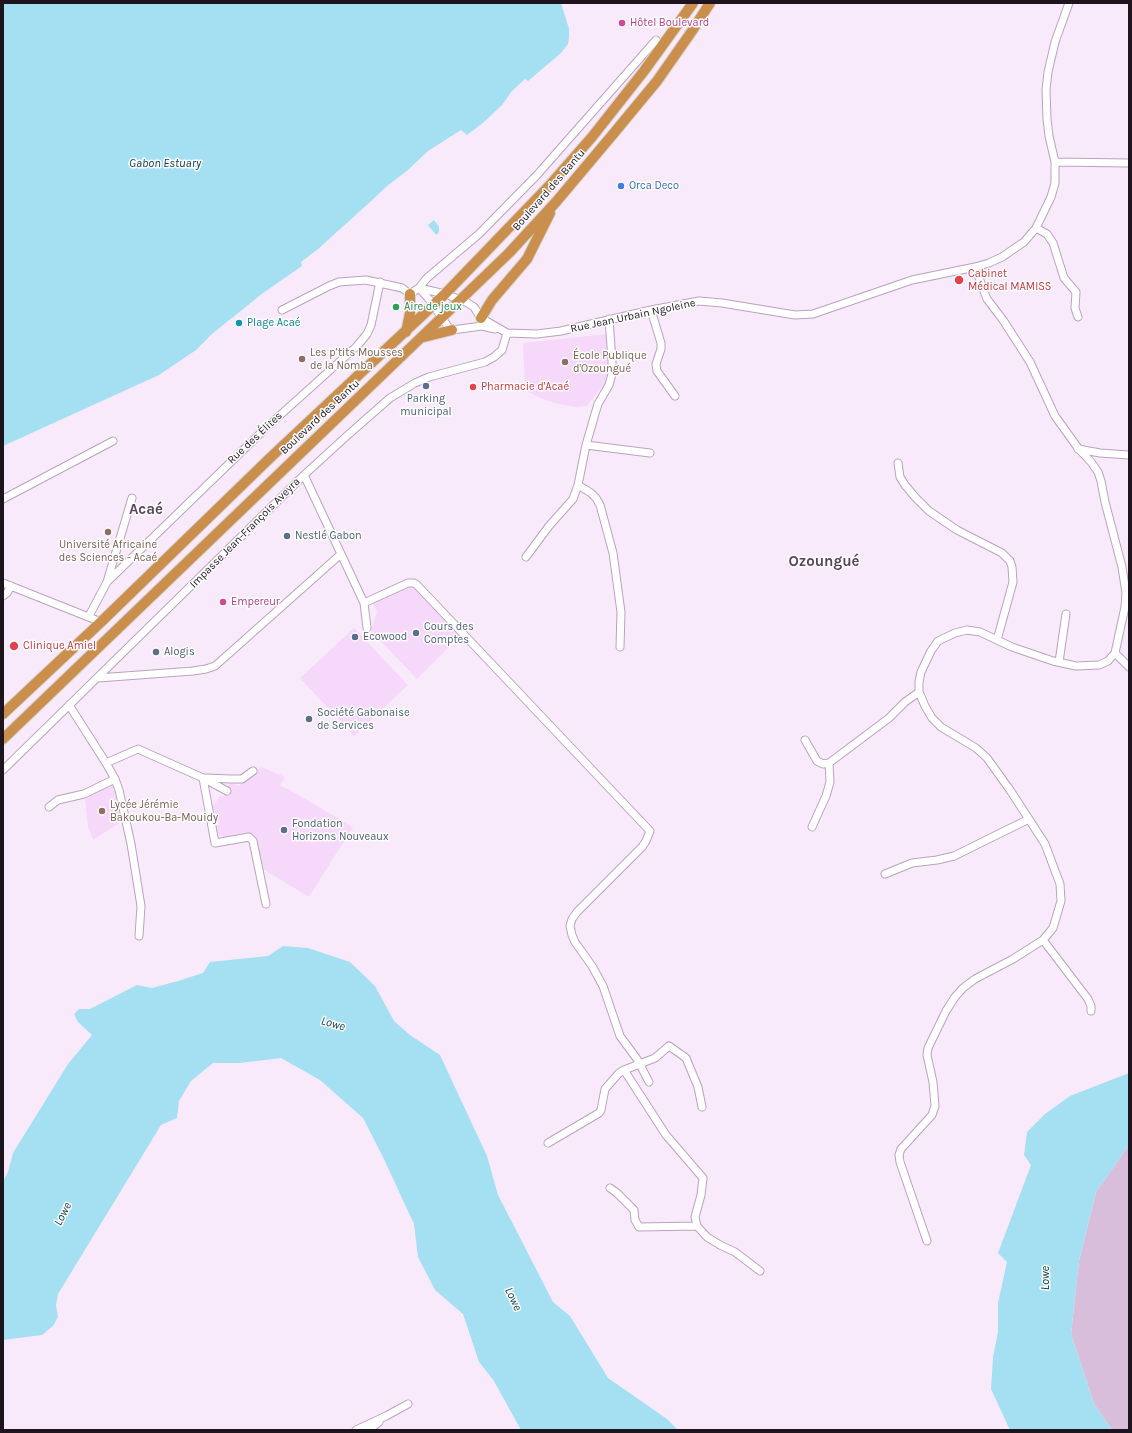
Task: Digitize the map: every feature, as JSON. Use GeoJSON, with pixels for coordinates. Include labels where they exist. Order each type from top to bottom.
{"type":"FeatureCollection","features":[{"type":"Feature","properties":{"kind":"highway","name":"Boulevard des Bantu"},"geometry":{"type":"LineString","coordinates":[[3,714],[101,622],[271,457],[434,306],[549,186],[592,137],[644,71],[693,3]]}},
{"type":"Feature","properties":{"kind":"highway","name":"Boulevard des Bantu"},"geometry":{"type":"LineString","coordinates":[[3,739],[509,253],[556,202],[657,81],[710,3]]}},
{"type":"Feature","properties":{"kind":"highway"},"geometry":{"type":"LineString","coordinates":[[481,318],[492,300],[526,258],[556,202]]}},
{"type":"Feature","properties":{"kind":"highway"},"geometry":{"type":"LineString","coordinates":[[406,332],[414,291]]}},
{"type":"Feature","properties":{"kind":"highway"},"geometry":{"type":"LineString","coordinates":[[418,339],[452,330]]}},
{"type":"Feature","properties":{"kind":"street","name":"Rue Jean Urbain Ngoleine"},"geometry":{"type":"LineString","coordinates":[[499,330],[507,333],[523,335],[548,333],[699,301],[710,301],[795,316],[813,314],[912,280],[989,263],[1014,250],[1024,242],[1036,228],[1051,197],[1055,183],[1055,162],[1048,125],[1046,90],[1048,72],[1055,42],[1069,3]]}},
{"type":"Feature","properties":{"kind":"street"},"geometry":{"type":"LineString","coordinates":[[414,291],[427,278],[479,234],[537,176],[656,40]]}},
{"type":"Feature","properties":{"kind":"street"},"geometry":{"type":"LineString","coordinates":[[1055,162],[1129,162]]}},
{"type":"Feature","properties":{"kind":"street"},"geometry":{"type":"LineString","coordinates":[[1036,228],[1050,237],[1064,278],[1076,292],[1075,308],[1078,317]]}},
{"type":"Feature","properties":{"kind":"street"},"geometry":{"type":"LineString","coordinates":[[927,1241],[900,1162],[900,1155],[901,1149],[932,1115],[935,1106],[934,1088],[927,1055],[928,1048],[946,1011],[963,988],[975,978],[1029,950],[1043,940],[1053,928],[1061,901],[1060,884],[1045,844],[987,758],[976,748],[941,727],[932,718],[919,692],[919,682],[922,672],[931,651],[938,641],[955,633],[967,630],[973,630],[1032,654],[1059,662],[1076,666],[1100,665],[1108,661],[1115,652],[1127,607],[1122,567],[1101,481],[1094,466],[1078,448],[1055,416],[1030,362],[1003,320],[987,299],[976,267]]}},
{"type":"Feature","properties":{"kind":"street"},"geometry":{"type":"LineString","coordinates":[[282,310],[339,282],[366,280],[414,291],[445,294],[461,300],[474,307],[481,318],[499,330]]}},
{"type":"Feature","properties":{"kind":"street","name":"Rue des Élites"},"geometry":{"type":"LineString","coordinates":[[106,582],[268,426],[357,346],[367,334],[371,325],[380,282]]}},
{"type":"Feature","properties":{"kind":"street"},"geometry":{"type":"LineString","coordinates":[[414,291],[434,306],[446,326],[452,330],[482,326],[499,330]]}},
{"type":"Feature","properties":{"kind":"street"},"geometry":{"type":"LineString","coordinates":[[651,310],[662,343],[656,364],[657,371],[675,396]]}},
{"type":"Feature","properties":{"kind":"street"},"geometry":{"type":"LineString","coordinates":[[526,557],[549,526],[573,499],[578,485],[586,445],[598,404],[609,385],[612,374],[609,319]]}},
{"type":"Feature","properties":{"kind":"street","name":"Impasse Jean-François Aveyra"},"geometry":{"type":"LineString","coordinates":[[3,770],[304,475],[390,398],[415,383],[429,377],[484,362],[494,357],[502,350],[507,333]]}},
{"type":"Feature","properties":{"kind":"street"},"geometry":{"type":"LineString","coordinates":[[3,499],[113,441]]}},
{"type":"Feature","properties":{"kind":"street"},"geometry":{"type":"LineString","coordinates":[[586,445],[650,453]]}},
{"type":"Feature","properties":{"kind":"street"},"geometry":{"type":"LineString","coordinates":[[1078,448],[1100,453],[1129,455]]}},
{"type":"Feature","properties":{"kind":"street"},"geometry":{"type":"LineString","coordinates":[[898,463],[900,477],[905,485],[929,511],[957,530],[1002,553],[1010,561],[1013,582],[997,640]]}},
{"type":"Feature","properties":{"kind":"street"},"geometry":{"type":"LineString","coordinates":[[304,475],[364,603],[367,628]]}},
{"type":"Feature","properties":{"kind":"street"},"geometry":{"type":"LineString","coordinates":[[578,485],[591,493],[600,505],[614,553],[621,612],[620,647]]}},
{"type":"Feature","properties":{"kind":"street"},"geometry":{"type":"LineString","coordinates":[[89,616],[106,582],[132,498]]}},
{"type":"Feature","properties":{"kind":"street"},"geometry":{"type":"LineString","coordinates":[[98,678],[193,672],[215,666],[341,554]]}},
{"type":"Feature","properties":{"kind":"street"},"geometry":{"type":"LineString","coordinates":[[3,583],[101,622]]}},
{"type":"Feature","properties":{"kind":"street"},"geometry":{"type":"LineString","coordinates":[[364,603],[408,583],[414,583],[417,585],[650,831],[642,847],[577,912],[572,919],[570,926],[575,942],[592,966],[603,986],[620,1036],[640,1064],[649,1082]]}},
{"type":"Feature","properties":{"kind":"street"},"geometry":{"type":"LineString","coordinates":[[3,596],[7,593],[11,586]]}},
{"type":"Feature","properties":{"kind":"street"},"geometry":{"type":"LineString","coordinates":[[1059,662],[1066,614]]}},
{"type":"Feature","properties":{"kind":"street"},"geometry":{"type":"LineString","coordinates":[[1115,652],[1129,667]]}},
{"type":"Feature","properties":{"kind":"street"},"geometry":{"type":"LineString","coordinates":[[805,740],[817,761],[823,764],[829,763],[889,718],[905,702],[919,692]]}},
{"type":"Feature","properties":{"kind":"street"},"geometry":{"type":"LineString","coordinates":[[69,705],[106,763],[119,790],[141,906],[139,936]]}},
{"type":"Feature","properties":{"kind":"street"},"geometry":{"type":"LineString","coordinates":[[106,763],[138,749],[203,778],[227,791]]}},
{"type":"Feature","properties":{"kind":"street"},"geometry":{"type":"LineString","coordinates":[[812,827],[826,796],[830,782],[829,763]]}},
{"type":"Feature","properties":{"kind":"street"},"geometry":{"type":"LineString","coordinates":[[203,778],[242,779],[253,771]]}},
{"type":"Feature","properties":{"kind":"street"},"geometry":{"type":"LineString","coordinates":[[203,778],[215,843],[249,837],[253,841],[266,904]]}},
{"type":"Feature","properties":{"kind":"street"},"geometry":{"type":"LineString","coordinates":[[49,807],[58,800],[84,794],[115,779]]}},
{"type":"Feature","properties":{"kind":"street"},"geometry":{"type":"LineString","coordinates":[[885,874],[912,863],[954,856],[1029,819]]}},
{"type":"Feature","properties":{"kind":"street"},"geometry":{"type":"LineString","coordinates":[[1043,940],[1088,999],[1092,1006],[1091,1011]]}},
{"type":"Feature","properties":{"kind":"street"},"geometry":{"type":"LineString","coordinates":[[548,1143],[599,1113],[601,1110],[605,1089],[615,1077],[624,1070],[655,1058],[669,1046],[686,1058],[698,1087],[702,1106]]}},
{"type":"Feature","properties":{"kind":"street"},"geometry":{"type":"LineString","coordinates":[[624,1070],[666,1135],[704,1178],[702,1195],[694,1218],[697,1226],[707,1237],[735,1252],[760,1271]]}},
{"type":"Feature","properties":{"kind":"street"},"geometry":{"type":"LineString","coordinates":[[610,1188],[634,1210],[635,1220],[639,1227],[697,1226]]}},
{"type":"Feature","properties":{"kind":"street"},"geometry":{"type":"LineString","coordinates":[[356,1430],[408,1404]]}},
{"type":"Feature","properties":{"kind":"street"},"geometry":{"type":"LineString","coordinates":[[370,1430],[386,1416]]}},
{"type":"Feature","properties":{"kind":"shaded area","name":"École Publique d'Ozoungué"},"geometry":{"type":"Polygon","coordinates":[[[607,334],[607,381],[587,406],[575,407],[554,403],[525,390],[523,343],[607,334]]]}},
{"type":"Feature","properties":{"kind":"shaded area","name":"Cours des Comptes"},"geometry":{"type":"Polygon","coordinates":[[[410,583],[461,635],[417,679],[371,631],[377,612],[373,602],[410,583]]]}},
{"type":"Feature","properties":{"kind":"shaded area"},"geometry":{"type":"Polygon","coordinates":[[[354,628],[408,685],[354,736],[300,678],[354,628]]]}},
{"type":"Feature","properties":{"kind":"shaded area","name":"Fondation Horizons Nouveaux"},"geometry":{"type":"Polygon","coordinates":[[[261,767],[285,777],[280,786],[288,789],[353,827],[309,897],[263,869],[254,834],[244,833],[225,837],[218,834],[216,826],[219,825],[218,821],[216,821],[213,806],[220,796],[224,796],[229,789],[226,787],[230,783],[240,786],[241,783],[247,781],[261,767]]]}},
{"type":"Feature","properties":{"kind":"shaded area","name":"Lycée Jérémie Bakoukou-Ba-Mouidy"},"geometry":{"type":"Polygon","coordinates":[[[109,785],[113,786],[121,822],[93,840],[88,827],[85,799],[109,785]]]}},
{"type":"Feature","properties":{"kind":"shaded area"},"geometry":{"type":"Polygon","coordinates":[[[1129,1145],[1129,1430],[1112,1430],[1094,1404],[1071,1334],[1079,1261],[1096,1192],[1129,1145]]]}},
{"type":"Feature","properties":{"kind":"water","name":"Gabon Estuary"},"geometry":{"type":"Polygon","coordinates":[[[3,3],[561,3],[569,29],[569,37],[568,44],[561,53],[528,81],[525,79],[512,91],[502,105],[484,122],[467,135],[461,130],[428,151],[318,249],[301,262],[302,266],[263,293],[212,334],[196,350],[159,375],[3,446],[3,3]]]}},
{"type":"Feature","properties":{"kind":"water"},"geometry":{"type":"Polygon","coordinates":[[[434,220],[439,227],[439,232],[436,235],[428,225],[434,220]]]}},
{"type":"Feature","properties":{"kind":"water","name":"Lowe"},"geometry":{"type":"Polygon","coordinates":[[[283,946],[308,948],[350,962],[375,986],[394,1021],[410,1035],[440,1055],[487,1156],[498,1195],[553,1302],[570,1316],[608,1378],[667,1419],[678,1430],[521,1430],[494,1381],[479,1362],[463,1314],[435,1290],[418,1257],[414,1224],[363,1118],[320,1080],[281,1058],[240,1063],[213,1063],[191,1081],[179,1101],[177,1118],[161,1125],[58,1294],[56,1305],[58,1317],[53,1326],[42,1335],[3,1340],[3,1181],[8,1172],[13,1153],[68,1064],[92,1035],[78,1022],[74,1014],[79,1009],[90,1009],[137,985],[152,988],[203,973],[210,962],[268,956],[283,946]]]}},
{"type":"Feature","properties":{"kind":"water","name":"Lowe"},"geometry":{"type":"Polygon","coordinates":[[[1129,1073],[1129,1145],[1096,1192],[1079,1261],[1071,1334],[1094,1404],[1112,1430],[1010,1430],[991,1389],[993,1357],[998,1332],[998,1303],[1007,1262],[998,1253],[1031,1165],[1024,1155],[1027,1132],[1045,1114],[1070,1096],[1129,1073]]]}},
{"type":"Feature","properties":{"kind":"place","name":"Hôtel Boulevard"},"geometry":{"type":"Point","coordinates":[622,23]}},
{"type":"Feature","properties":{"kind":"place","name":"Orca Deco"},"geometry":{"type":"Point","coordinates":[621,186]}},
{"type":"Feature","properties":{"kind":"place","name":"Cabinet Médical MAMISS"},"geometry":{"type":"Point","coordinates":[959,280]}},
{"type":"Feature","properties":{"kind":"place","name":"Aire de jeux"},"geometry":{"type":"Point","coordinates":[396,307]}},
{"type":"Feature","properties":{"kind":"place","name":"Plage Acaé"},"geometry":{"type":"Point","coordinates":[239,323]}},
{"type":"Feature","properties":{"kind":"place","name":"Les p’tits Mousses de la Nomba"},"geometry":{"type":"Point","coordinates":[302,359]}},
{"type":"Feature","properties":{"kind":"place","name":"École Publique d'Ozoungué"},"geometry":{"type":"Point","coordinates":[565,362]}},
{"type":"Feature","properties":{"kind":"place","name":"Parking municipal"},"geometry":{"type":"Point","coordinates":[426,386]}},
{"type":"Feature","properties":{"kind":"place","name":"Pharmacie d'Acaé"},"geometry":{"type":"Point","coordinates":[473,387]}},
{"type":"Feature","properties":{"kind":"place","name":"Université Africaine des Sciences - Acaé"},"geometry":{"type":"Point","coordinates":[108,532]}},
{"type":"Feature","properties":{"kind":"place","name":"Nestlé Gabon"},"geometry":{"type":"Point","coordinates":[287,536]}},
{"type":"Feature","properties":{"kind":"place","name":"Empereur"},"geometry":{"type":"Point","coordinates":[223,602]}},
{"type":"Feature","properties":{"kind":"place","name":"Cours des Comptes"},"geometry":{"type":"Point","coordinates":[416,633]}},
{"type":"Feature","properties":{"kind":"place","name":"Ecowood"},"geometry":{"type":"Point","coordinates":[355,637]}},
{"type":"Feature","properties":{"kind":"place","name":"Clinique Amiel"},"geometry":{"type":"Point","coordinates":[14,646]}},
{"type":"Feature","properties":{"kind":"place","name":"Alogis"},"geometry":{"type":"Point","coordinates":[156,652]}},
{"type":"Feature","properties":{"kind":"place","name":"Société Gabonaise de Services"},"geometry":{"type":"Point","coordinates":[309,719]}},
{"type":"Feature","properties":{"kind":"place","name":"Lycée Jérémie Bakoukou-Ba-Mouidy"},"geometry":{"type":"Point","coordinates":[102,811]}},
{"type":"Feature","properties":{"kind":"place","name":"Fondation Horizons Nouveaux"},"geometry":{"type":"Point","coordinates":[284,830]}},
{"type":"Feature","properties":{"kind":"district","name":"Acaé"},"geometry":{"type":"Point","coordinates":[146,510]}},
{"type":"Feature","properties":{"kind":"district","name":"Ozoungué"},"geometry":{"type":"Point","coordinates":[824,562]}}]}
